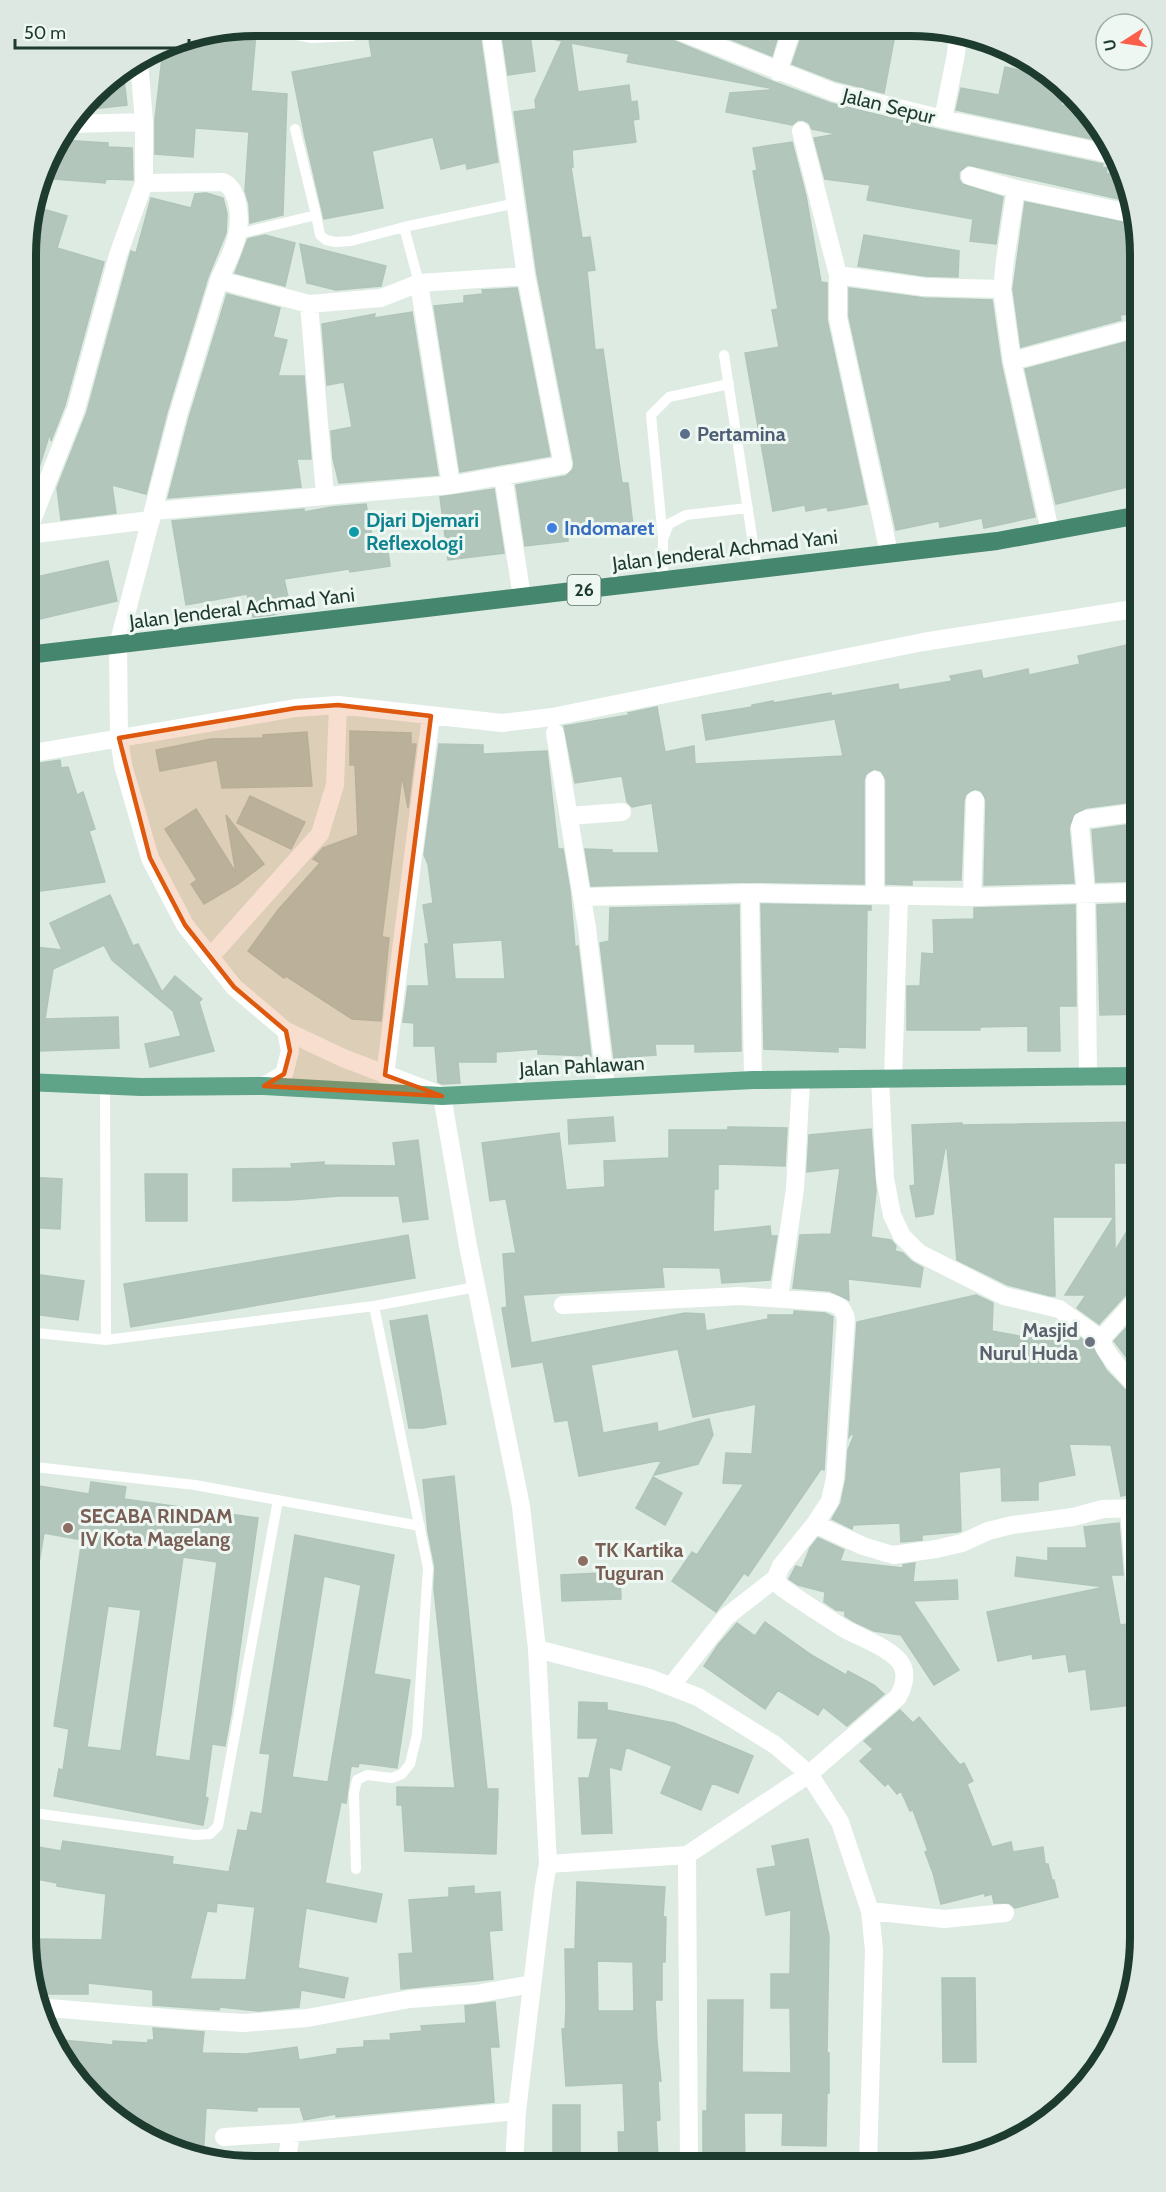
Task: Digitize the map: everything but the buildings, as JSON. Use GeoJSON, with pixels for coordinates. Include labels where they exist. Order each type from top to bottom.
{"type":"FeatureCollection","features":[{"type":"Feature","properties":{"kind":"highway","name":"Jalan Jenderal Achmad Yani"},"geometry":{"type":"LineString","coordinates":[[36,654],[997,541],[1130,517]]}},
{"type":"Feature","properties":{"kind":"main road","name":"Jalan Pahlawan"},"geometry":{"type":"LineString","coordinates":[[36,1082],[264,1086],[442,1096],[753,1080],[1130,1076]]}},
{"type":"Feature","properties":{"kind":"street"},"geometry":{"type":"LineString","coordinates":[[36,533],[152,515],[325,495],[451,485],[563,465],[526,276],[491,36]]}},
{"type":"Feature","properties":{"kind":"street","name":"Jalan Sepur"},"geometry":{"type":"LineString","coordinates":[[690,36],[833,92],[943,119],[1103,150]]}},
{"type":"Feature","properties":{"kind":"street"},"geometry":{"type":"LineString","coordinates":[[778,72],[790,36]]}},
{"type":"Feature","properties":{"kind":"street"},"geometry":{"type":"LineString","coordinates":[[943,119],[957,41]]}},
{"type":"Feature","properties":{"kind":"street"},"geometry":{"type":"LineString","coordinates":[[36,511],[76,409],[118,255],[144,183],[144,122],[140,69]]}},
{"type":"Feature","properties":{"kind":"street"},"geometry":{"type":"LineString","coordinates":[[80,124],[144,122]]}},
{"type":"Feature","properties":{"kind":"street"},"geometry":{"type":"LineString","coordinates":[[801,131],[838,275],[838,318],[890,553]]}},
{"type":"Feature","properties":{"kind":"street"},"geometry":{"type":"LineString","coordinates":[[970,176],[1016,189],[1126,212]]}},
{"type":"Feature","properties":{"kind":"street"},"geometry":{"type":"LineString","coordinates":[[144,183],[223,182],[229,185],[237,201],[238,234],[219,280],[178,415],[118,645],[119,738],[123,765],[150,858],[185,925],[234,987],[286,1031],[385,1075],[442,1096],[476,1287],[521,1506],[537,1649],[548,1864],[517,2111],[514,2156]]}},
{"type":"Feature","properties":{"kind":"street"},"geometry":{"type":"LineString","coordinates":[[1016,189],[1002,289],[1012,361],[1050,531]]}},
{"type":"Feature","properties":{"kind":"street"},"geometry":{"type":"LineString","coordinates":[[838,275],[924,287],[1002,289]]}},
{"type":"Feature","properties":{"kind":"street"},"geometry":{"type":"LineString","coordinates":[[219,280],[309,304],[381,298],[419,283],[526,276]]}},
{"type":"Feature","properties":{"kind":"street"},"geometry":{"type":"LineString","coordinates":[[419,283],[451,485]]}},
{"type":"Feature","properties":{"kind":"street"},"geometry":{"type":"LineString","coordinates":[[309,304],[325,495]]}},
{"type":"Feature","properties":{"kind":"street"},"geometry":{"type":"LineString","coordinates":[[1012,361],[1130,330]]}},
{"type":"Feature","properties":{"kind":"street"},"geometry":{"type":"LineString","coordinates":[[503,476],[522,597]]}},
{"type":"Feature","properties":{"kind":"street"},"geometry":{"type":"LineString","coordinates":[[36,752],[296,708],[338,705],[502,723],[552,717],[923,642],[1130,610]]}},
{"type":"Feature","properties":{"kind":"street"},"geometry":{"type":"LineString","coordinates":[[210,957],[320,834],[335,785],[338,705]]}},
{"type":"Feature","properties":{"kind":"street"},"geometry":{"type":"LineString","coordinates":[[385,1075],[431,716]]}},
{"type":"Feature","properties":{"kind":"street"},"geometry":{"type":"LineString","coordinates":[[555,733],[582,897],[606,1087]]}},
{"type":"Feature","properties":{"kind":"street"},"geometry":{"type":"LineString","coordinates":[[875,780],[875,896]]}},
{"type":"Feature","properties":{"kind":"street"},"geometry":{"type":"LineString","coordinates":[[972,897],[975,800]]}},
{"type":"Feature","properties":{"kind":"street"},"geometry":{"type":"LineString","coordinates":[[568,816],[622,812]]}},
{"type":"Feature","properties":{"kind":"street"},"geometry":{"type":"LineString","coordinates":[[1088,1077],[1086,893],[1080,827],[1082,821],[1087,819],[1130,813]]}},
{"type":"Feature","properties":{"kind":"street"},"geometry":{"type":"LineString","coordinates":[[582,897],[750,894],[972,897],[1130,892]]}},
{"type":"Feature","properties":{"kind":"street"},"geometry":{"type":"LineString","coordinates":[[750,894],[753,1080]]}},
{"type":"Feature","properties":{"kind":"street"},"geometry":{"type":"LineString","coordinates":[[899,897],[886,1079],[885,1178],[892,1215],[902,1236],[919,1253],[1004,1296],[1059,1309],[1101,1339],[1105,1350],[1130,1379]]}},
{"type":"Feature","properties":{"kind":"street"},"geometry":{"type":"LineString","coordinates":[[264,1086],[284,1074],[290,1051],[286,1031]]}},
{"type":"Feature","properties":{"kind":"street"},"geometry":{"type":"LineString","coordinates":[[779,1298],[795,1189],[801,1080]]}},
{"type":"Feature","properties":{"kind":"street"},"geometry":{"type":"LineString","coordinates":[[563,1305],[740,1296],[839,1305],[844,1310],[846,1319],[835,1478],[830,1501],[815,1524],[781,1566],[776,1578],[726,1617],[671,1686]]}},
{"type":"Feature","properties":{"kind":"street"},"geometry":{"type":"LineString","coordinates":[[1101,1339],[1130,1307]]}},
{"type":"Feature","properties":{"kind":"street"},"geometry":{"type":"LineString","coordinates":[[815,1524],[864,1546],[893,1555],[962,1543],[988,1531],[1012,1525],[1103,1509],[1130,1508]]}},
{"type":"Feature","properties":{"kind":"street"},"geometry":{"type":"LineString","coordinates":[[548,1864],[687,1855],[809,1774],[898,1696],[904,1677],[902,1666],[889,1653],[845,1629],[780,1586],[776,1578]]}},
{"type":"Feature","properties":{"kind":"street"},"geometry":{"type":"LineString","coordinates":[[537,1649],[671,1686],[698,1697],[775,1745],[809,1774],[840,1822],[870,1911],[874,1950],[868,2156]]}},
{"type":"Feature","properties":{"kind":"street"},"geometry":{"type":"LineString","coordinates":[[687,1855],[689,2156]]}},
{"type":"Feature","properties":{"kind":"street"},"geometry":{"type":"LineString","coordinates":[[870,1911],[944,1919],[1005,1913]]}},
{"type":"Feature","properties":{"kind":"street"},"geometry":{"type":"LineString","coordinates":[[48,2008],[244,2023],[307,2018],[410,1999],[476,1994],[532,1984]]}},
{"type":"Feature","properties":{"kind":"street"},"geometry":{"type":"LineString","coordinates":[[224,2137],[291,2133],[517,2111]]}},
{"type":"Feature","properties":{"kind":"street"},"geometry":{"type":"LineString","coordinates":[[287,2156],[291,2133]]}},
{"type":"Feature","properties":{"kind":"lane"},"geometry":{"type":"LineString","coordinates":[[296,129],[320,235],[326,240],[351,242],[404,226],[516,203]]}},
{"type":"Feature","properties":{"kind":"lane"},"geometry":{"type":"LineString","coordinates":[[238,234],[316,215]]}},
{"type":"Feature","properties":{"kind":"lane"},"geometry":{"type":"LineString","coordinates":[[404,226],[419,283]]}},
{"type":"Feature","properties":{"kind":"lane"},"geometry":{"type":"LineString","coordinates":[[724,355],[757,569]]}},
{"type":"Feature","properties":{"kind":"lane"},"geometry":{"type":"LineString","coordinates":[[663,580],[663,539],[651,415],[669,397],[729,384]]}},
{"type":"Feature","properties":{"kind":"lane"},"geometry":{"type":"LineString","coordinates":[[663,539],[669,524],[686,515],[748,508]]}},
{"type":"Feature","properties":{"kind":"lane"},"geometry":{"type":"LineString","coordinates":[[105,1085],[106,1340]]}},
{"type":"Feature","properties":{"kind":"lane"},"geometry":{"type":"LineString","coordinates":[[36,1333],[106,1340],[374,1306],[476,1287]]}},
{"type":"Feature","properties":{"kind":"lane"},"geometry":{"type":"LineString","coordinates":[[356,1869],[354,1793],[357,1780],[367,1775],[392,1778],[402,1774],[410,1764],[417,1735],[428,1568],[374,1306]]}},
{"type":"Feature","properties":{"kind":"lane"},"geometry":{"type":"LineString","coordinates":[[36,1467],[195,1485],[420,1526]]}},
{"type":"Feature","properties":{"kind":"lane"},"geometry":{"type":"LineString","coordinates":[[36,1813],[195,1835],[210,1834],[218,1826],[278,1500]]}},
{"type":"Feature","properties":{"kind":"highlighted area"},"geometry":{"type":"Polygon","coordinates":[[[338,705],[431,716],[385,1075],[442,1096],[264,1086],[284,1074],[290,1051],[286,1031],[234,987],[185,925],[150,858],[119,738],[296,708],[338,705]]]}},
{"type":"Feature","properties":{"kind":"place","name":"Pertamina"},"geometry":{"type":"Point","coordinates":[685,434]}},
{"type":"Feature","properties":{"kind":"place","name":"Indomaret"},"geometry":{"type":"Point","coordinates":[552,528]}},
{"type":"Feature","properties":{"kind":"place","name":"Djari Djemari Reflexologi"},"geometry":{"type":"Point","coordinates":[354,532]}},
{"type":"Feature","properties":{"kind":"place","name":"Masjid Nurul Huda"},"geometry":{"type":"Point","coordinates":[1090,1342]}},
{"type":"Feature","properties":{"kind":"place","name":"SECABA RINDAM IV Kota Magelang"},"geometry":{"type":"Point","coordinates":[68,1528]}},
{"type":"Feature","properties":{"kind":"place","name":"TK Kartika Tuguran"},"geometry":{"type":"Point","coordinates":[583,1561]}}]}
